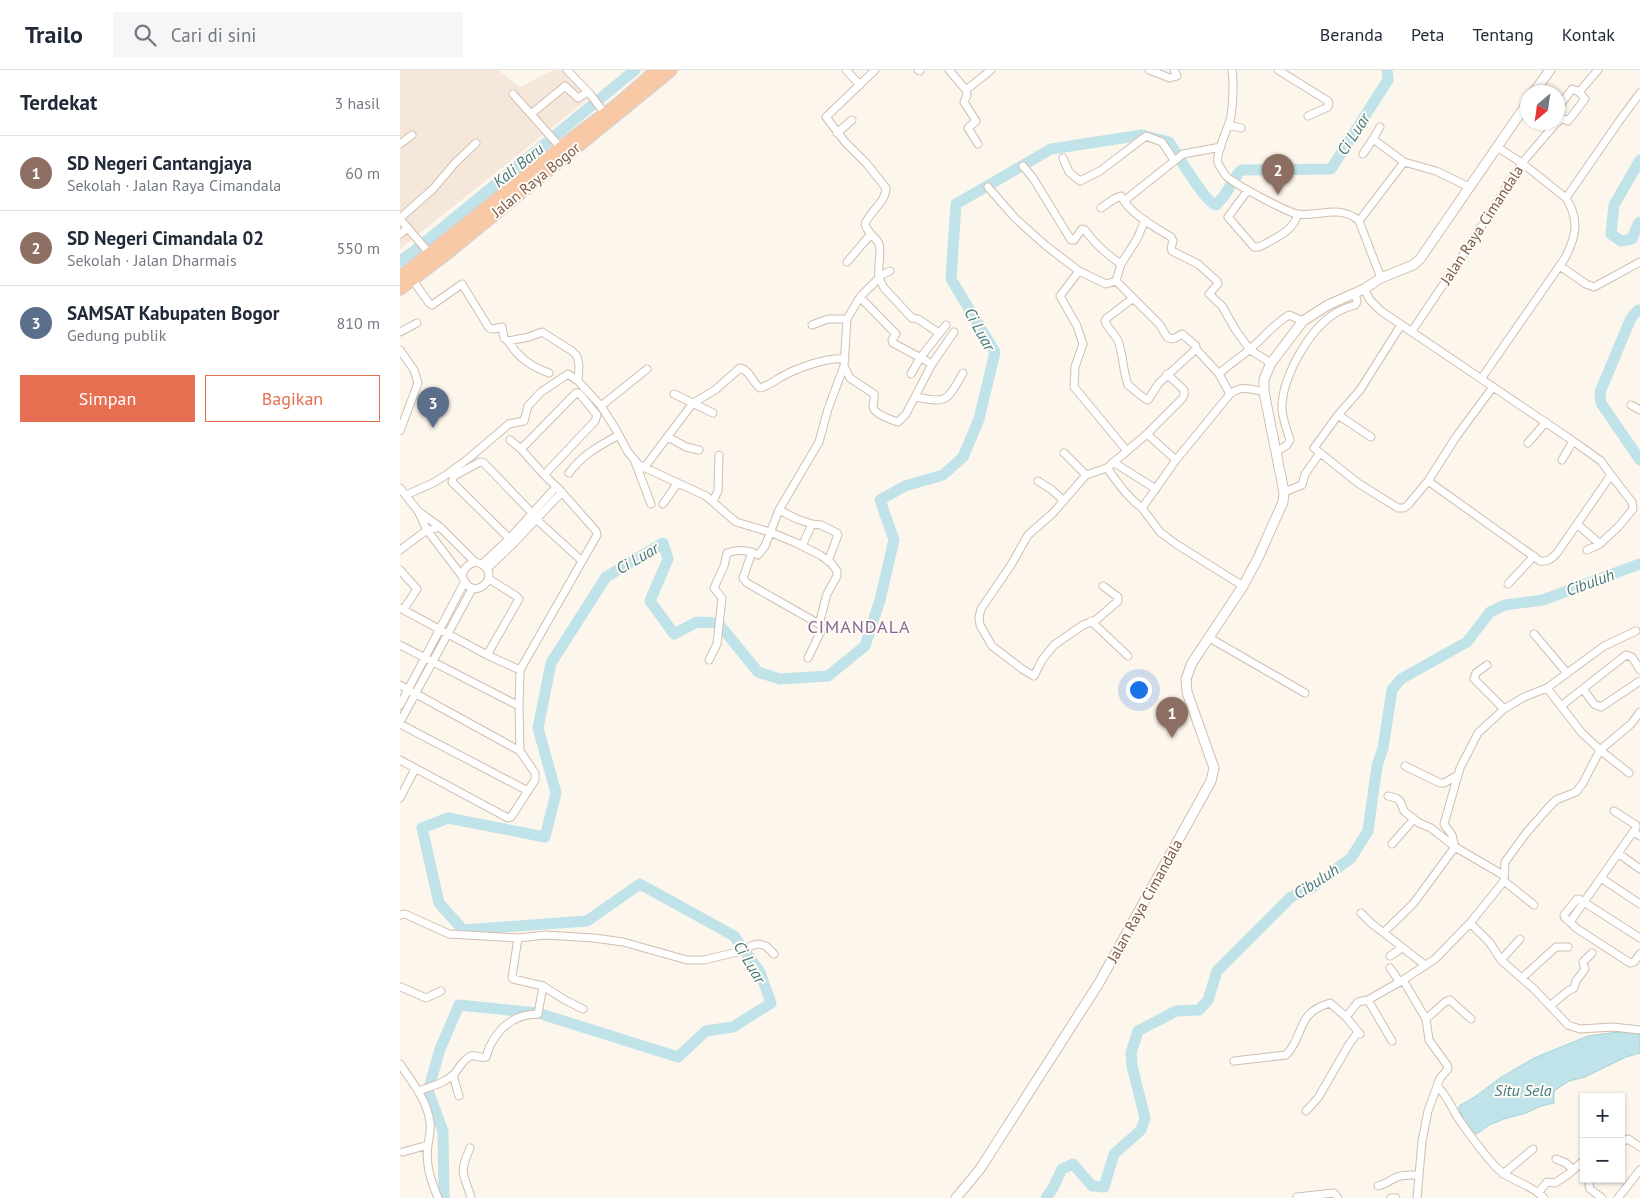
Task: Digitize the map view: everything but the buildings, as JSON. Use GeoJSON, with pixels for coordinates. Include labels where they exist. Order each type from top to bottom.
{"type":"FeatureCollection","features":[{"type":"Feature","properties":{"kind":"highway","name":"Jalan Raya Bogor"},"geometry":{"type":"LineString","coordinates":[[400,277],[428,252],[603,110],[657,70]]}},
{"type":"Feature","properties":{"kind":"highway","name":"Jalan Raya Bogor"},"geometry":{"type":"LineString","coordinates":[[400,289],[446,254],[671,70]]}},
{"type":"Feature","properties":{"kind":"street"},"geometry":{"type":"LineString","coordinates":[[567,70],[603,110]]}},
{"type":"Feature","properties":{"kind":"street"},"geometry":{"type":"LineString","coordinates":[[846,70],[860,85]]}},
{"type":"Feature","properties":{"kind":"street"},"geometry":{"type":"LineString","coordinates":[[875,70],[826,117],[837,133],[886,188],[884,196],[866,221],[866,228],[879,244],[879,277],[884,288],[912,318],[918,319],[939,333]]}},
{"type":"Feature","properties":{"kind":"street"},"geometry":{"type":"LineString","coordinates":[[949,70],[966,90],[967,95],[964,102],[976,121],[968,128],[978,144]]}},
{"type":"Feature","properties":{"kind":"street"},"geometry":{"type":"LineString","coordinates":[[966,90],[991,70]]}},
{"type":"Feature","properties":{"kind":"street"},"geometry":{"type":"LineString","coordinates":[[1149,70],[1170,78],[1177,76],[1174,70]]}},
{"type":"Feature","properties":{"kind":"street"},"geometry":{"type":"LineString","coordinates":[[1232,70],[1233,92],[1228,125],[1218,159],[1226,175],[1248,190],[1297,214],[1345,212],[1354,216],[1359,221],[1381,278]]}},
{"type":"Feature","properties":{"kind":"street"},"geometry":{"type":"LineString","coordinates":[[1278,70],[1328,101],[1328,107],[1308,116]]}},
{"type":"Feature","properties":{"kind":"street"},"geometry":{"type":"LineString","coordinates":[[1539,85],[1550,70]]}},
{"type":"Feature","properties":{"kind":"street"},"geometry":{"type":"LineString","coordinates":[[1565,98],[1572,89],[1578,92],[1598,70]]}},
{"type":"Feature","properties":{"kind":"street"},"geometry":{"type":"LineString","coordinates":[[531,114],[564,86],[578,98],[590,94]]}},
{"type":"Feature","properties":{"kind":"street","name":"Jalan Raya Cimandala"},"geometry":{"type":"LineString","coordinates":[[1565,120],[1568,121],[1584,100],[1584,97],[1578,92]]}},
{"type":"Feature","properties":{"kind":"street"},"geometry":{"type":"LineString","coordinates":[[1566,198],[1640,93]]}},
{"type":"Feature","properties":{"kind":"street"},"geometry":{"type":"LineString","coordinates":[[513,94],[560,146]]}},
{"type":"Feature","properties":{"kind":"street","name":"Jalan Raya Cimandala"},"geometry":{"type":"LineString","coordinates":[[956,1198],[980,1169],[1099,983],[1211,781],[1214,768],[1186,686],[1186,679],[1192,663],[1243,586],[1281,510],[1284,492],[1264,392],[1264,380],[1271,363],[1303,321],[1328,305],[1364,289],[1381,278],[1417,263],[1520,113]]}},
{"type":"Feature","properties":{"kind":"street"},"geometry":{"type":"LineString","coordinates":[[837,133],[852,120]]}},
{"type":"Feature","properties":{"kind":"street"},"geometry":{"type":"LineString","coordinates":[[1228,125],[1241,128]]}},
{"type":"Feature","properties":{"kind":"street"},"geometry":{"type":"LineString","coordinates":[[1363,154],[1380,127]]}},
{"type":"Feature","properties":{"kind":"street","name":"Jalan Raya Cimandala"},"geometry":{"type":"LineString","coordinates":[[1412,331],[1522,163],[1549,130]]}},
{"type":"Feature","properties":{"kind":"street"},"geometry":{"type":"LineString","coordinates":[[400,144],[412,134]]}},
{"type":"Feature","properties":{"kind":"street"},"geometry":{"type":"LineString","coordinates":[[1063,158],[1069,172],[1080,181],[1100,171],[1146,136],[1162,142],[1178,157]]}},
{"type":"Feature","properties":{"kind":"street"},"geometry":{"type":"LineString","coordinates":[[1373,139],[1404,162],[1436,171],[1469,187]]}},
{"type":"Feature","properties":{"kind":"street"},"geometry":{"type":"LineString","coordinates":[[428,252],[400,218],[432,189],[454,162],[476,143]]}},
{"type":"Feature","properties":{"kind":"street"},"geometry":{"type":"LineString","coordinates":[[1124,201],[1178,157],[1221,147]]}},
{"type":"Feature","properties":{"kind":"street"},"geometry":{"type":"LineString","coordinates":[[1481,379],[1541,290],[1560,266],[1574,240],[1576,230],[1573,212],[1566,198],[1522,163],[1497,147]]}},
{"type":"Feature","properties":{"kind":"street"},"geometry":{"type":"LineString","coordinates":[[1359,221],[1404,162]]}},
{"type":"Feature","properties":{"kind":"street"},"geometry":{"type":"LineString","coordinates":[[1023,166],[1033,178],[1071,240],[1074,240],[1082,229],[1085,230],[1099,247],[1121,264]]}},
{"type":"Feature","properties":{"kind":"street"},"geometry":{"type":"LineString","coordinates":[[988,187],[1015,218],[1046,246],[1079,271],[1106,284],[1116,281]]}},
{"type":"Feature","properties":{"kind":"street"},"geometry":{"type":"LineString","coordinates":[[1248,190],[1228,217],[1254,247],[1259,247],[1292,225],[1297,214]]}},
{"type":"Feature","properties":{"kind":"street"},"geometry":{"type":"LineString","coordinates":[[1101,208],[1121,196],[1133,212],[1171,237],[1173,241],[1172,251],[1198,264],[1218,281],[1218,284],[1209,294],[1222,306],[1235,330],[1250,350],[1271,363]]}},
{"type":"Feature","properties":{"kind":"street"},"geometry":{"type":"LineString","coordinates":[[1116,281],[1121,264],[1134,246],[1145,220]]}},
{"type":"Feature","properties":{"kind":"street"},"geometry":{"type":"LineString","coordinates":[[400,234],[408,228]]}},
{"type":"Feature","properties":{"kind":"street"},"geometry":{"type":"LineString","coordinates":[[847,262],[871,234]]}},
{"type":"Feature","properties":{"kind":"street"},"geometry":{"type":"LineString","coordinates":[[1560,266],[1586,284],[1594,287],[1640,262]]}},
{"type":"Feature","properties":{"kind":"street"},"geometry":{"type":"LineString","coordinates":[[709,660],[717,646],[722,598],[714,588],[724,566],[727,553],[733,551],[759,554],[765,546],[779,510],[820,442],[828,409],[845,362],[847,320],[860,297],[879,277],[890,271]]}},
{"type":"Feature","properties":{"kind":"street"},"geometry":{"type":"LineString","coordinates":[[1079,271],[1060,296],[1077,326],[1083,344],[1075,367],[1074,387],[1127,451]]}},
{"type":"Feature","properties":{"kind":"street"},"geometry":{"type":"LineString","coordinates":[[412,279],[429,303],[432,304],[462,284],[489,328],[502,327],[504,338],[518,356],[532,366],[549,373]]}},
{"type":"Feature","properties":{"kind":"street"},"geometry":{"type":"LineString","coordinates":[[1116,281],[1160,325],[1167,337],[1171,339],[1182,334],[1196,346],[1196,349],[1219,374],[1230,394]]}},
{"type":"Feature","properties":{"kind":"street"},"geometry":{"type":"LineString","coordinates":[[1364,289],[1374,306],[1601,461],[1632,502],[1633,509],[1600,544],[1587,550]]}},
{"type":"Feature","properties":{"kind":"street"},"geometry":{"type":"LineString","coordinates":[[1276,452],[1287,445],[1290,440],[1282,412],[1282,403],[1288,379],[1304,346],[1320,324],[1335,312],[1355,305],[1357,302],[1355,292]]}},
{"type":"Feature","properties":{"kind":"street"},"geometry":{"type":"LineString","coordinates":[[860,297],[896,334],[892,340],[893,343],[932,364]]}},
{"type":"Feature","properties":{"kind":"street"},"geometry":{"type":"LineString","coordinates":[[1132,299],[1105,321],[1107,328],[1114,334],[1120,344],[1128,385],[1145,400],[1148,400],[1154,389],[1167,374],[1196,349]]}},
{"type":"Feature","properties":{"kind":"street"},"geometry":{"type":"LineString","coordinates":[[1328,305],[1335,312]]}},
{"type":"Feature","properties":{"kind":"street"},"geometry":{"type":"LineString","coordinates":[[1219,374],[1250,350],[1280,321],[1289,315],[1303,321]]}},
{"type":"Feature","properties":{"kind":"street"},"geometry":{"type":"LineString","coordinates":[[812,324],[828,319],[847,320]]}},
{"type":"Feature","properties":{"kind":"street"},"geometry":{"type":"LineString","coordinates":[[400,332],[417,323]]}},
{"type":"Feature","properties":{"kind":"street"},"geometry":{"type":"LineString","coordinates":[[911,374],[920,358],[946,324]]}},
{"type":"Feature","properties":{"kind":"street"},"geometry":{"type":"LineString","coordinates":[[1401,325],[1360,390],[1338,415],[1314,448],[1358,483],[1398,508],[1404,508],[1428,481],[1456,437],[1493,387]]}},
{"type":"Feature","properties":{"kind":"street"},"geometry":{"type":"LineString","coordinates":[[508,341],[529,337],[538,332],[547,334],[577,356],[580,365],[578,381]]}},
{"type":"Feature","properties":{"kind":"street"},"geometry":{"type":"LineString","coordinates":[[644,468],[693,403],[715,390],[740,368],[748,372],[760,388],[782,376],[836,358],[845,362],[850,378],[874,394],[874,410],[896,421],[901,420],[932,364],[954,332]]}},
{"type":"Feature","properties":{"kind":"street"},"geometry":{"type":"LineString","coordinates":[[400,350],[414,370],[418,383],[400,431]]}},
{"type":"Feature","properties":{"kind":"street"},"geometry":{"type":"LineString","coordinates":[[601,406],[648,369]]}},
{"type":"Feature","properties":{"kind":"street"},"geometry":{"type":"LineString","coordinates":[[487,655],[519,599],[488,579],[481,565],[440,527],[418,511],[402,492],[433,483],[469,458],[509,424],[524,421],[528,406],[541,392],[568,374],[578,381],[601,406],[628,452],[644,468],[713,501],[736,522],[770,532],[802,546],[828,561],[837,571],[838,576],[827,594],[819,624]]}},
{"type":"Feature","properties":{"kind":"street"},"geometry":{"type":"LineString","coordinates":[[915,397],[937,401],[945,400],[951,394],[963,374]]}},
{"type":"Feature","properties":{"kind":"street"},"geometry":{"type":"LineString","coordinates":[[1103,586],[1119,599],[1102,615],[1065,636],[1054,645],[1042,660],[1034,676],[992,646],[980,625],[979,617],[985,602],[1007,571],[1024,541],[1064,501],[1086,475],[1103,469],[1127,451],[1147,434],[1184,395],[1184,390],[1167,374]]}},
{"type":"Feature","properties":{"kind":"street"},"geometry":{"type":"LineString","coordinates":[[1142,508],[1176,460],[1230,394],[1236,389],[1242,388],[1264,392]]}},
{"type":"Feature","properties":{"kind":"street"},"geometry":{"type":"LineString","coordinates":[[521,449],[578,393],[597,415],[597,418],[544,475]]}},
{"type":"Feature","properties":{"kind":"street"},"geometry":{"type":"LineString","coordinates":[[674,394],[713,413]]}},
{"type":"Feature","properties":{"kind":"street"},"geometry":{"type":"LineString","coordinates":[[1631,405],[1640,410]]}},
{"type":"Feature","properties":{"kind":"street"},"geometry":{"type":"LineString","coordinates":[[1338,415],[1371,437]]}},
{"type":"Feature","properties":{"kind":"street"},"geometry":{"type":"LineString","coordinates":[[1528,443],[1546,422]]}},
{"type":"Feature","properties":{"kind":"street"},"geometry":{"type":"LineString","coordinates":[[1147,434],[1176,460]]}},
{"type":"Feature","properties":{"kind":"street"},"geometry":{"type":"LineString","coordinates":[[569,473],[576,463],[591,449],[619,435]]}},
{"type":"Feature","properties":{"kind":"street"},"geometry":{"type":"LineString","coordinates":[[668,438],[686,447],[699,450]]}},
{"type":"Feature","properties":{"kind":"street"},"geometry":{"type":"LineString","coordinates":[[510,440],[559,489],[596,531],[597,535],[520,670],[520,751]]}},
{"type":"Feature","properties":{"kind":"street"},"geometry":{"type":"LineString","coordinates":[[1562,460],[1574,441]]}},
{"type":"Feature","properties":{"kind":"street"},"geometry":{"type":"LineString","coordinates":[[1064,453],[1086,475]]}},
{"type":"Feature","properties":{"kind":"street"},"geometry":{"type":"LineString","coordinates":[[1284,492],[1302,485],[1305,474],[1320,453]]}},
{"type":"Feature","properties":{"kind":"street"},"geometry":{"type":"LineString","coordinates":[[713,501],[718,491],[719,455]]}},
{"type":"Feature","properties":{"kind":"street"},"geometry":{"type":"LineString","coordinates":[[634,459],[651,504]]}},
{"type":"Feature","properties":{"kind":"street"},"geometry":{"type":"LineString","coordinates":[[512,541],[452,482],[453,478],[483,462],[534,516],[582,561]]}},
{"type":"Feature","properties":{"kind":"street"},"geometry":{"type":"LineString","coordinates":[[1113,462],[1156,489]]}},
{"type":"Feature","properties":{"kind":"street"},"geometry":{"type":"LineString","coordinates":[[1103,469],[1133,502],[1142,508],[1160,532],[1243,586]]}},
{"type":"Feature","properties":{"kind":"street"},"geometry":{"type":"LineString","coordinates":[[1428,481],[1540,561],[1550,560],[1557,553],[1611,475]]}},
{"type":"Feature","properties":{"kind":"street"},"geometry":{"type":"LineString","coordinates":[[1038,481],[1064,501]]}},
{"type":"Feature","properties":{"kind":"street"},"geometry":{"type":"LineString","coordinates":[[662,504],[677,484]]}},
{"type":"Feature","properties":{"kind":"street"},"geometry":{"type":"LineString","coordinates":[[400,705],[412,692],[432,662],[463,580],[464,570],[468,564],[481,565],[512,541],[559,489]]}},
{"type":"Feature","properties":{"kind":"street"},"geometry":{"type":"LineString","coordinates":[[779,510],[797,519],[821,525],[838,534],[828,561]]}},
{"type":"Feature","properties":{"kind":"street"},"geometry":{"type":"LineString","coordinates":[[418,511],[427,530],[463,580],[472,589]]}},
{"type":"Feature","properties":{"kind":"street"},"geometry":{"type":"LineString","coordinates":[[802,546],[812,524]]}},
{"type":"Feature","properties":{"kind":"street"},"geometry":{"type":"LineString","coordinates":[[1577,524],[1600,544]]}},
{"type":"Feature","properties":{"kind":"street"},"geometry":{"type":"LineString","coordinates":[[400,550],[427,530],[440,527]]}},
{"type":"Feature","properties":{"kind":"street"},"geometry":{"type":"LineString","coordinates":[[752,552],[743,578],[747,583],[819,624],[822,629],[808,658]]}},
{"type":"Feature","properties":{"kind":"street"},"geometry":{"type":"LineString","coordinates":[[1508,584],[1534,556]]}},
{"type":"Feature","properties":{"kind":"street"},"geometry":{"type":"LineString","coordinates":[[400,570],[417,589],[402,608],[487,655],[520,670]]}},
{"type":"Feature","properties":{"kind":"street"},"geometry":{"type":"LineString","coordinates":[[488,579],[485,585],[472,589],[444,632],[424,658],[400,723],[528,791]]}},
{"type":"Feature","properties":{"kind":"street"},"geometry":{"type":"LineString","coordinates":[[1091,621],[1128,656]]}},
{"type":"Feature","properties":{"kind":"street"},"geometry":{"type":"LineString","coordinates":[[1455,847],[1452,835],[1444,824],[1458,775],[1478,733],[1504,709],[1524,697],[1547,688],[1604,646],[1636,631]]}},
{"type":"Feature","properties":{"kind":"street"},"geometry":{"type":"LineString","coordinates":[[1534,634],[1567,673]]}},
{"type":"Feature","properties":{"kind":"street"},"geometry":{"type":"LineString","coordinates":[[1208,637],[1305,693]]}},
{"type":"Feature","properties":{"kind":"street"},"geometry":{"type":"LineString","coordinates":[[400,644],[519,706]]}},
{"type":"Feature","properties":{"kind":"street"},"geometry":{"type":"LineString","coordinates":[[1561,706],[1626,655],[1632,657],[1640,670]]}},
{"type":"Feature","properties":{"kind":"street"},"geometry":{"type":"LineString","coordinates":[[1487,665],[1476,673],[1474,678],[1504,709]]}},
{"type":"Feature","properties":{"kind":"street"},"geometry":{"type":"LineString","coordinates":[[1583,689],[1594,704],[1601,707],[1640,681]]}},
{"type":"Feature","properties":{"kind":"street"},"geometry":{"type":"LineString","coordinates":[[400,685],[520,751],[536,775],[528,791],[511,817],[508,818],[400,760]]}},
{"type":"Feature","properties":{"kind":"street"},"geometry":{"type":"LineString","coordinates":[[1547,688],[1581,732],[1629,773]]}},
{"type":"Feature","properties":{"kind":"street"},"geometry":{"type":"LineString","coordinates":[[1346,1017],[1356,1004],[1368,1000],[1401,981],[1440,954],[1470,923],[1504,878],[1505,862],[1528,832],[1556,800],[1572,794],[1583,783],[1600,750],[1631,724],[1640,712]]}},
{"type":"Feature","properties":{"kind":"street"},"geometry":{"type":"LineString","coordinates":[[1405,766],[1440,783],[1444,783],[1458,775]]}},
{"type":"Feature","properties":{"kind":"street"},"geometry":{"type":"LineString","coordinates":[[400,798],[415,769]]}},
{"type":"Feature","properties":{"kind":"street"},"geometry":{"type":"LineString","coordinates":[[1388,796],[1400,801],[1404,811],[1414,819],[1431,828],[1455,847],[1504,878],[1534,905]]}},
{"type":"Feature","properties":{"kind":"street"},"geometry":{"type":"LineString","coordinates":[[1614,811],[1636,824],[1636,828],[1570,922],[1576,928],[1630,963],[1634,962],[1640,954]]}},
{"type":"Feature","properties":{"kind":"street"},"geometry":{"type":"LineString","coordinates":[[1392,844],[1414,819]]}},
{"type":"Feature","properties":{"kind":"street"},"geometry":{"type":"LineString","coordinates":[[1633,832],[1640,836]]}},
{"type":"Feature","properties":{"kind":"street"},"geometry":{"type":"LineString","coordinates":[[1384,932],[1413,904],[1455,847]]}},
{"type":"Feature","properties":{"kind":"street"},"geometry":{"type":"LineString","coordinates":[[1618,854],[1640,869]]}},
{"type":"Feature","properties":{"kind":"street"},"geometry":{"type":"LineString","coordinates":[[1601,878],[1640,904]]}},
{"type":"Feature","properties":{"kind":"street"},"geometry":{"type":"LineString","coordinates":[[1584,900],[1640,938]]}},
{"type":"Feature","properties":{"kind":"street"},"geometry":{"type":"LineString","coordinates":[[1361,913],[1425,965]]}},
{"type":"Feature","properties":{"kind":"street"},"geometry":{"type":"LineString","coordinates":[[400,915],[405,914],[449,934],[518,938],[545,935],[623,942],[679,959],[692,961],[741,951],[753,944],[763,945],[774,954]]}},
{"type":"Feature","properties":{"kind":"street"},"geometry":{"type":"LineString","coordinates":[[1470,923],[1490,943],[1501,960],[1551,1005],[1565,1023],[1575,1028],[1613,1027],[1640,1030]]}},
{"type":"Feature","properties":{"kind":"street"},"geometry":{"type":"LineString","coordinates":[[518,938],[512,978],[542,988],[584,1009]]}},
{"type":"Feature","properties":{"kind":"street"},"geometry":{"type":"LineString","coordinates":[[1501,960],[1520,939]]}},
{"type":"Feature","properties":{"kind":"street"},"geometry":{"type":"LineString","coordinates":[[1522,978],[1556,947],[1568,947]]}},
{"type":"Feature","properties":{"kind":"street"},"geometry":{"type":"LineString","coordinates":[[1390,956],[1402,948]]}},
{"type":"Feature","properties":{"kind":"street"},"geometry":{"type":"LineString","coordinates":[[1551,1005],[1574,988],[1576,981],[1585,969],[1583,962],[1592,953]]}},
{"type":"Feature","properties":{"kind":"street"},"geometry":{"type":"LineString","coordinates":[[1390,968],[1401,981],[1426,1020],[1429,1040],[1448,1069],[1440,1078],[1428,1111],[1422,1141],[1417,1198]]}},
{"type":"Feature","properties":{"kind":"street"},"geometry":{"type":"LineString","coordinates":[[400,987],[426,998],[441,992]]}},
{"type":"Feature","properties":{"kind":"street"},"geometry":{"type":"LineString","coordinates":[[421,1090],[453,1075],[468,1058],[472,1056],[483,1059],[486,1057],[489,1047],[512,1019],[529,1014],[538,1014],[542,988]]}},
{"type":"Feature","properties":{"kind":"street"},"geometry":{"type":"LineString","coordinates":[[1368,1000],[1392,1041]]}},
{"type":"Feature","properties":{"kind":"street"},"geometry":{"type":"LineString","coordinates":[[1426,1020],[1445,1002],[1450,1000],[1472,1019]]}},
{"type":"Feature","properties":{"kind":"street"},"geometry":{"type":"LineString","coordinates":[[1234,1060],[1286,1055],[1306,1017],[1312,1011],[1328,1003],[1331,1004],[1346,1017],[1359,1033],[1348,1046],[1318,1098],[1306,1111]]}},
{"type":"Feature","properties":{"kind":"street"},"geometry":{"type":"LineString","coordinates":[[400,1064],[421,1090],[430,1122],[428,1166],[438,1198]]}},
{"type":"Feature","properties":{"kind":"street"},"geometry":{"type":"LineString","coordinates":[[453,1075],[459,1096]]}},
{"type":"Feature","properties":{"kind":"street"},"geometry":{"type":"LineString","coordinates":[[1437,1086],[1443,1092],[1469,1133],[1503,1174],[1542,1197],[1547,1182],[1555,1183],[1580,1164]]}},
{"type":"Feature","properties":{"kind":"street"},"geometry":{"type":"LineString","coordinates":[[1625,1140],[1631,1140],[1640,1147]]}},
{"type":"Feature","properties":{"kind":"street"},"geometry":{"type":"LineString","coordinates":[[403,1152],[428,1145]]}},
{"type":"Feature","properties":{"kind":"street"},"geometry":{"type":"LineString","coordinates":[[470,1148],[462,1172],[471,1198]]}},
{"type":"Feature","properties":{"kind":"street"},"geometry":{"type":"LineString","coordinates":[[1503,1174],[1533,1149]]}},
{"type":"Feature","properties":{"kind":"street"},"geometry":{"type":"LineString","coordinates":[[1556,1159],[1566,1163],[1573,1170]]}},
{"type":"Feature","properties":{"kind":"street"},"geometry":{"type":"LineString","coordinates":[[1618,1198],[1640,1170]]}},
{"type":"Feature","properties":{"kind":"street"},"geometry":{"type":"LineString","coordinates":[[1378,1186],[1400,1176],[1418,1175]]}},
{"type":"Feature","properties":{"kind":"street"},"geometry":{"type":"LineString","coordinates":[[1590,1183],[1590,1189],[1602,1198]]}},
{"type":"Feature","properties":{"kind":"street"},"geometry":{"type":"LineString","coordinates":[[1297,1197],[1334,1193],[1338,1198]]}},
{"type":"Feature","properties":{"kind":"street"},"geometry":{"type":"LineString","coordinates":[[1391,1198],[1396,1198]]}},
{"type":"Feature","properties":{"kind":"shaded area"},"geometry":{"type":"Polygon","coordinates":[[[400,70],[498,70],[520,87],[553,70],[565,70],[588,99],[400,249],[400,70]]]}},
{"type":"Feature","properties":{"kind":"water","name":"Situ Sela"},"geometry":{"type":"Polygon","coordinates":[[[1617,1032],[1640,1034],[1640,1053],[1626,1057],[1585,1077],[1569,1081],[1554,1091],[1554,1103],[1489,1125],[1477,1134],[1466,1123],[1459,1106],[1500,1078],[1534,1058],[1588,1036],[1617,1032]]]}},
{"type":"Feature","properties":{"kind":"waterway","name":"Kali Baru"},"geometry":{"type":"LineString","coordinates":[[400,261],[635,70]]}},
{"type":"Feature","properties":{"kind":"waterway","name":"Ci Luar"},"geometry":{"type":"LineString","coordinates":[[444,1198],[443,1131],[428,1091],[440,1049],[459,1005],[538,1013],[678,1057],[706,1031],[733,1027],[771,1003],[760,972],[734,936],[640,884],[587,921],[463,930],[439,903],[422,828],[448,818],[545,837],[556,793],[538,728],[551,663],[606,577],[663,543],[668,559],[650,601],[674,634],[697,622],[718,623],[758,672],[780,679],[828,676],[865,646],[880,600],[894,540],[880,500],[905,486],[943,475],[963,457],[979,419],[995,352],[951,279],[956,204],[1051,149],[1142,135],[1169,142],[1198,187],[1216,205],[1242,170],[1331,169],[1388,80],[1387,70]]}},
{"type":"Feature","properties":{"kind":"waterway","name":"Cibuluh"},"geometry":{"type":"LineString","coordinates":[[1640,160],[1614,205],[1611,234],[1621,241],[1632,239],[1640,222]]}},
{"type":"Feature","properties":{"kind":"waterway","name":"Cibuluh"},"geometry":{"type":"LineString","coordinates":[[1640,310],[1631,318],[1600,392],[1601,403],[1640,460]]}},
{"type":"Feature","properties":{"kind":"waterway","name":"Cibuluh"},"geometry":{"type":"LineString","coordinates":[[1046,1198],[1062,1169],[1073,1164],[1092,1186],[1104,1187],[1114,1154],[1141,1130],[1145,1118],[1132,1066],[1131,1053],[1138,1031],[1176,1011],[1199,1010],[1208,1000],[1217,971],[1291,897],[1311,888],[1351,858],[1368,831],[1377,766],[1383,748],[1392,690],[1401,679],[1467,642],[1490,612],[1505,605],[1543,600],[1640,564]]}},
{"type":"Feature","properties":{"kind":"place","name":"SD Negeri Cimandala 02"},"geometry":{"type":"Point","coordinates":[1278,195]}},
{"type":"Feature","properties":{"kind":"place","name":"SAMSAT Kabupaten Bogor"},"geometry":{"type":"Point","coordinates":[433,428]}},
{"type":"Feature","properties":{"kind":"place","name":"SD Negeri Cantangjaya"},"geometry":{"type":"Point","coordinates":[1172,738]}},
{"type":"Feature","properties":{"kind":"district","name":"CIMANDALA"},"geometry":{"type":"Point","coordinates":[859,627]}}]}
